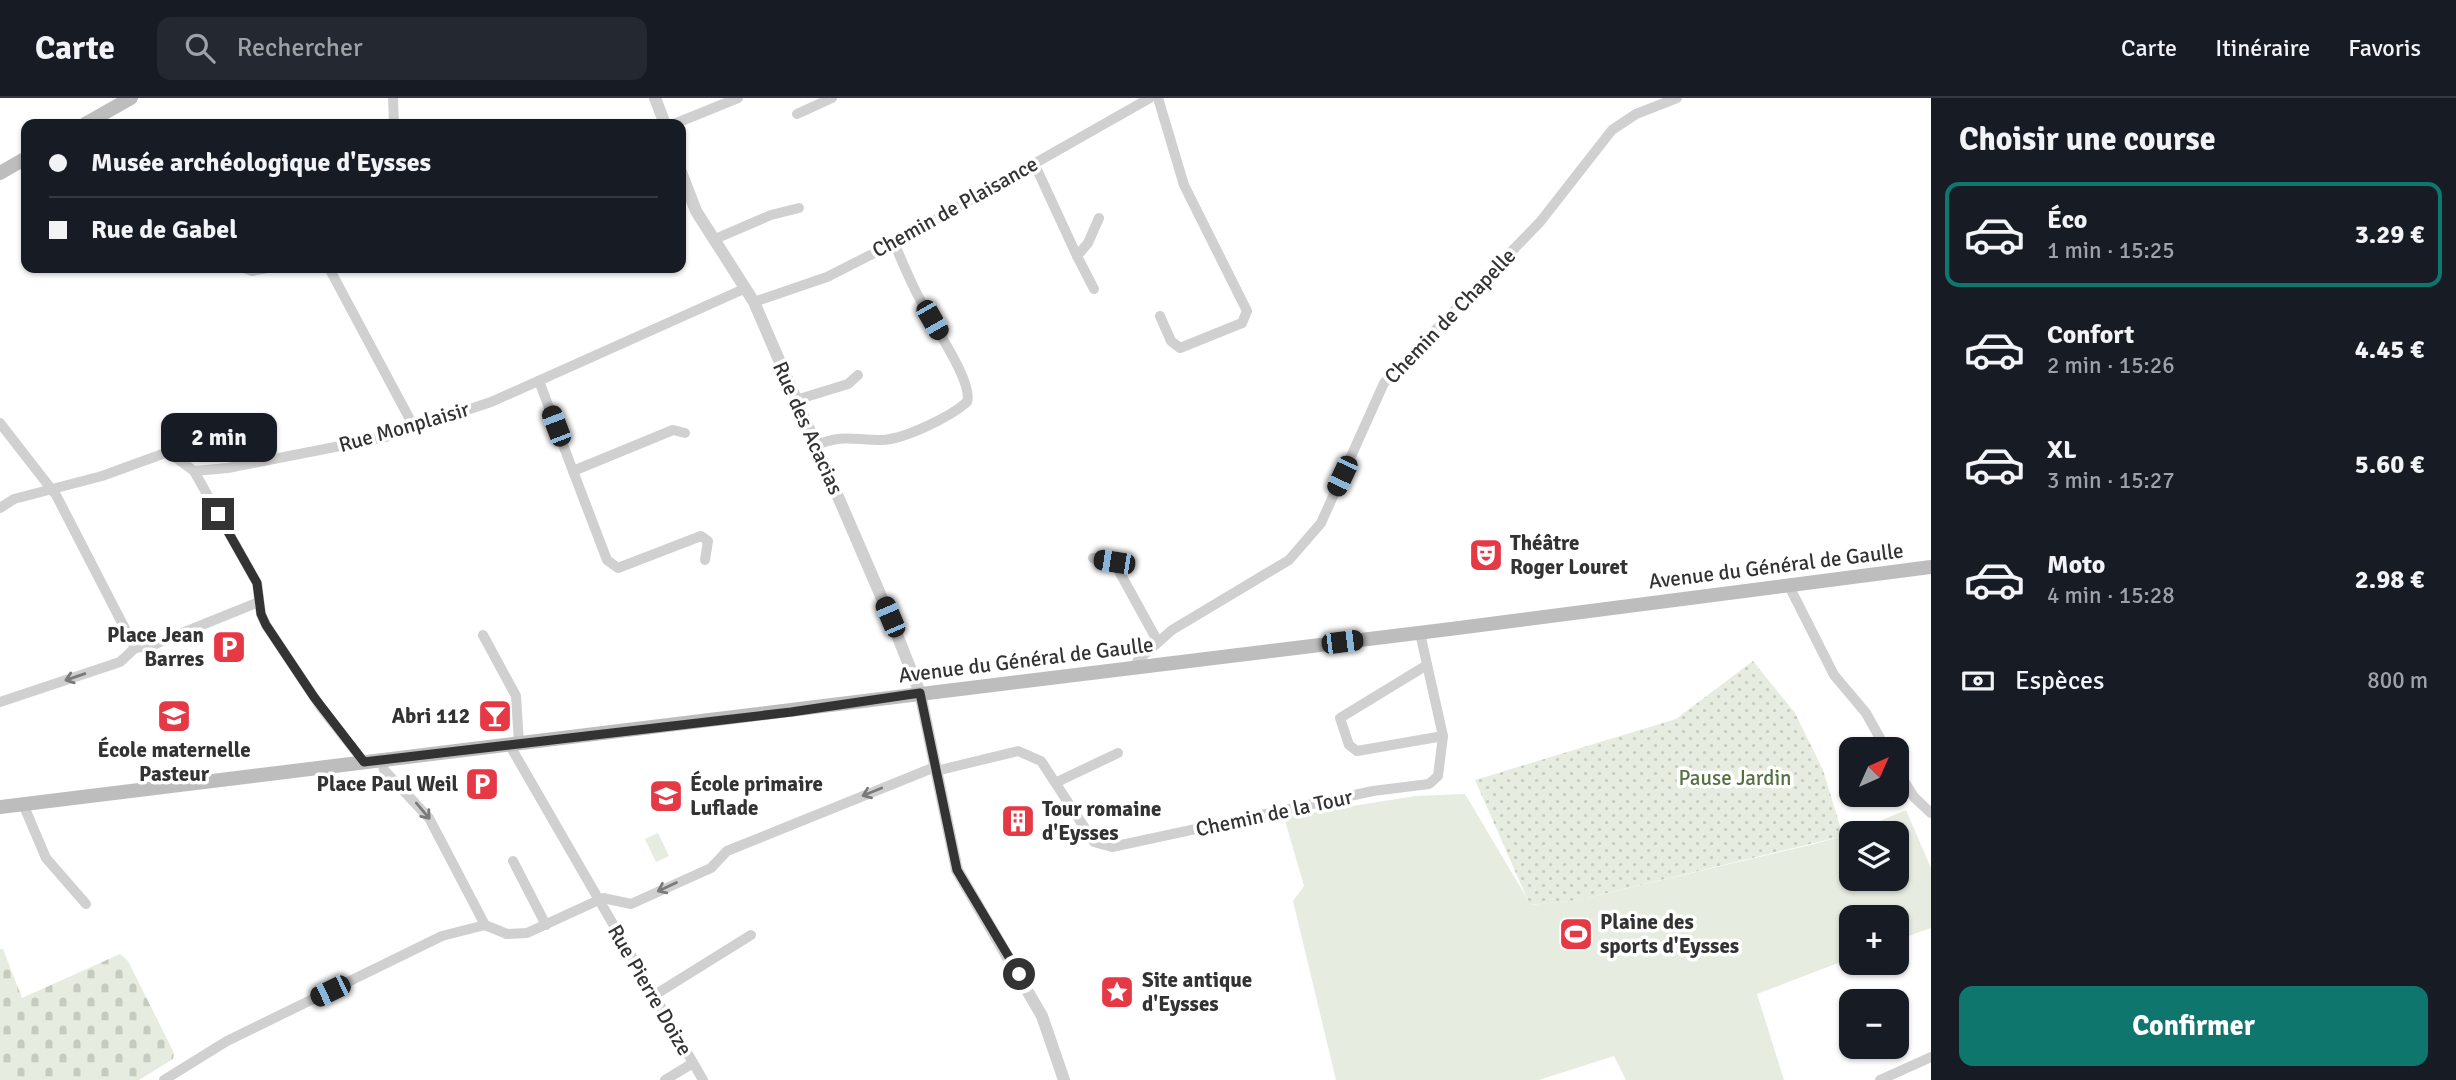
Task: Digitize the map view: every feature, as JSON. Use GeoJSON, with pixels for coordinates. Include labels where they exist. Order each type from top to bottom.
{"type":"FeatureCollection","features":[{"type":"Feature","properties":{"kind":"main road"},"geometry":{"type":"LineString","coordinates":[[96,119],[131,98]]}},
{"type":"Feature","properties":{"kind":"main road"},"geometry":{"type":"LineString","coordinates":[[2,166],[21,160]]}},
{"type":"Feature","properties":{"kind":"main road","name":"Avenue du Général de Gaulle"},"geometry":{"type":"LineString","coordinates":[[0,807],[382,758],[791,712],[920,693],[1134,669],[1931,567]]}},
{"type":"Feature","properties":{"kind":"street"},"geometry":{"type":"LineString","coordinates":[[393,98],[394,119]]}},
{"type":"Feature","properties":{"kind":"street"},"geometry":{"type":"LineString","coordinates":[[655,98],[663,119]]}},
{"type":"Feature","properties":{"kind":"street"},"geometry":{"type":"LineString","coordinates":[[686,119],[738,98]]}},
{"type":"Feature","properties":{"kind":"street"},"geometry":{"type":"LineString","coordinates":[[797,114],[832,98]]}},
{"type":"Feature","properties":{"kind":"street","name":"Chemin de Plaisance"},"geometry":{"type":"LineString","coordinates":[[754,302],[827,277],[894,243],[1150,98]]}},
{"type":"Feature","properties":{"kind":"street"},"geometry":{"type":"LineString","coordinates":[[1158,98],[1184,185],[1247,311],[1242,323],[1236,327],[1180,348],[1171,341],[1160,316]]}},
{"type":"Feature","properties":{"kind":"street","name":"Chemin de Chapelle"},"geometry":{"type":"LineString","coordinates":[[1134,669],[1138,660],[1172,630],[1289,560],[1305,544],[1321,523],[1384,383],[1540,222],[1612,130],[1636,114],[1677,98]]}},
{"type":"Feature","properties":{"kind":"street"},"geometry":{"type":"LineString","coordinates":[[1034,163],[1094,289]]}},
{"type":"Feature","properties":{"kind":"street","name":"Rue des Acacias"},"geometry":{"type":"LineString","coordinates":[[686,185],[696,211],[754,302],[816,445],[920,693],[957,870],[1042,1016],[1064,1080]]}},
{"type":"Feature","properties":{"kind":"street"},"geometry":{"type":"LineString","coordinates":[[715,239],[771,215],[799,208]]}},
{"type":"Feature","properties":{"kind":"street"},"geometry":{"type":"LineString","coordinates":[[1077,256],[1088,243],[1099,218]]}},
{"type":"Feature","properties":{"kind":"street"},"geometry":{"type":"LineString","coordinates":[[816,445],[849,436],[878,440],[898,437],[967,402],[969,397],[894,243]]}},
{"type":"Feature","properties":{"kind":"street"},"geometry":{"type":"LineString","coordinates":[[332,273],[414,427]]}},
{"type":"Feature","properties":{"kind":"street","name":"Rue Monplaisir"},"geometry":{"type":"LineString","coordinates":[[194,471],[228,468],[352,443],[414,427],[491,402],[746,288]]}},
{"type":"Feature","properties":{"kind":"street"},"geometry":{"type":"LineString","coordinates":[[796,400],[848,384],[858,374]]}},
{"type":"Feature","properties":{"kind":"street"},"geometry":{"type":"LineString","coordinates":[[539,382],[607,560],[618,569],[701,536],[708,541],[705,560]]}},
{"type":"Feature","properties":{"kind":"street"},"geometry":{"type":"LineString","coordinates":[[0,423],[53,489],[135,648]]}},
{"type":"Feature","properties":{"kind":"street"},"geometry":{"type":"LineString","coordinates":[[573,471],[673,430],[685,433]]}},
{"type":"Feature","properties":{"kind":"street"},"geometry":{"type":"LineString","coordinates":[[0,508],[15,499],[102,477],[168,452],[194,471],[257,583],[261,614],[283,652],[364,762]]}},
{"type":"Feature","properties":{"kind":"street"},"geometry":{"type":"LineString","coordinates":[[1093,558],[1114,562],[1157,642]]}},
{"type":"Feature","properties":{"kind":"street"},"geometry":{"type":"LineString","coordinates":[[1789,586],[1834,675],[1866,713],[1879,737]]}},
{"type":"Feature","properties":{"kind":"street"},"geometry":{"type":"LineString","coordinates":[[0,702],[120,662],[135,648],[150,646],[259,602]]}},
{"type":"Feature","properties":{"kind":"street"},"geometry":{"type":"LineString","coordinates":[[1420,633],[1443,736],[1357,751],[1349,745],[1340,718],[1427,665]]}},
{"type":"Feature","properties":{"kind":"street"},"geometry":{"type":"LineString","coordinates":[[483,635],[516,696],[514,744]]}},
{"type":"Feature","properties":{"kind":"street","name":"Chemin de la Tour"},"geometry":{"type":"LineString","coordinates":[[597,901],[603,898],[631,904],[712,868],[727,851],[936,769],[1018,751],[1041,761],[1094,842],[1112,847],[1373,791],[1429,784],[1438,776],[1443,736]]}},
{"type":"Feature","properties":{"kind":"street","name":"Rue Pierre Doize"},"geometry":{"type":"LineString","coordinates":[[514,744],[597,901],[703,1080]]}},
{"type":"Feature","properties":{"kind":"street"},"geometry":{"type":"LineString","coordinates":[[1057,782],[1118,753]]}},
{"type":"Feature","properties":{"kind":"street"},"geometry":{"type":"LineString","coordinates":[[382,758],[384,769],[429,818],[485,925]]}},
{"type":"Feature","properties":{"kind":"street"},"geometry":{"type":"LineString","coordinates":[[1909,789],[1931,813]]}},
{"type":"Feature","properties":{"kind":"street"},"geometry":{"type":"LineString","coordinates":[[23,804],[46,858],[86,904]]}},
{"type":"Feature","properties":{"kind":"street"},"geometry":{"type":"LineString","coordinates":[[513,861],[546,925]]}},
{"type":"Feature","properties":{"kind":"street"},"geometry":{"type":"LineString","coordinates":[[164,1080],[227,1041],[442,936],[485,925],[507,934],[527,933],[597,901]]}},
{"type":"Feature","properties":{"kind":"street"},"geometry":{"type":"LineString","coordinates":[[653,996],[751,935]]}},
{"type":"Feature","properties":{"kind":"street"},"geometry":{"type":"LineString","coordinates":[[1880,1080],[1931,1057]]}},
{"type":"Feature","properties":{"kind":"street"},"geometry":{"type":"LineString","coordinates":[[665,1080],[693,1063]]}},
{"type":"Feature","properties":{"kind":"green space","name":"Pause Jardin"},"geometry":{"type":"Polygon","coordinates":[[[1753,661],[1795,713],[1823,770],[1839,823],[1839,837],[1578,900],[1530,905],[1475,780],[1676,719],[1753,661]]]}},
{"type":"Feature","properties":{"kind":"green space","name":"Plaine des sports d'Eysses"},"geometry":{"type":"Polygon","coordinates":[[[1465,794],[1531,905],[1578,900],[1839,837],[1839,891],[1909,891],[1909,821],[1879,821],[1906,810],[1931,868],[1931,928],[1909,936],[1909,905],[1839,905],[1839,963],[1757,994],[1784,1080],[1626,1080],[1614,1056],[1539,1080],[1336,1080],[1293,901],[1304,886],[1284,817],[1415,796],[1465,794]]]}},
{"type":"Feature","properties":{"kind":"green space"},"geometry":{"type":"Polygon","coordinates":[[[658,833],[669,856],[656,862],[645,839],[658,833]]]}},
{"type":"Feature","properties":{"kind":"green space"},"geometry":{"type":"Polygon","coordinates":[[[0,949],[3,949],[22,998],[120,954],[128,961],[174,1053],[173,1059],[139,1080],[0,1080],[0,949]]]}},
{"type":"Feature","properties":{"kind":"place","name":"Théâtre Roger Louret"},"geometry":{"type":"Point","coordinates":[1486,555]}},
{"type":"Feature","properties":{"kind":"place","name":"Place Jean Barres"},"geometry":{"type":"Point","coordinates":[229,647]}},
{"type":"Feature","properties":{"kind":"place","name":"École maternelle Pasteur"},"geometry":{"type":"Point","coordinates":[174,716]}},
{"type":"Feature","properties":{"kind":"place","name":"Abri 112"},"geometry":{"type":"Point","coordinates":[495,716]}},
{"type":"Feature","properties":{"kind":"place","name":"Place Paul Weil"},"geometry":{"type":"Point","coordinates":[482,784]}},
{"type":"Feature","properties":{"kind":"place","name":"École primaire Luflade"},"geometry":{"type":"Point","coordinates":[666,796]}},
{"type":"Feature","properties":{"kind":"place","name":"Tour romaine d'Eysses"},"geometry":{"type":"Point","coordinates":[1018,821]}},
{"type":"Feature","properties":{"kind":"place","name":"Plaine des sports d'Eysses"},"geometry":{"type":"Point","coordinates":[1576,934]}},
{"type":"Feature","properties":{"kind":"place","name":"Site antique d'Eysses"},"geometry":{"type":"Point","coordinates":[1117,992]}},
{"type":"Feature","properties":{"kind":"route"},"geometry":{"type":"LineString","coordinates":[[218,514],[257,583],[261,614],[266,625],[322,709],[364,762],[791,712],[920,693],[957,870],[1019,974]]}}]}
